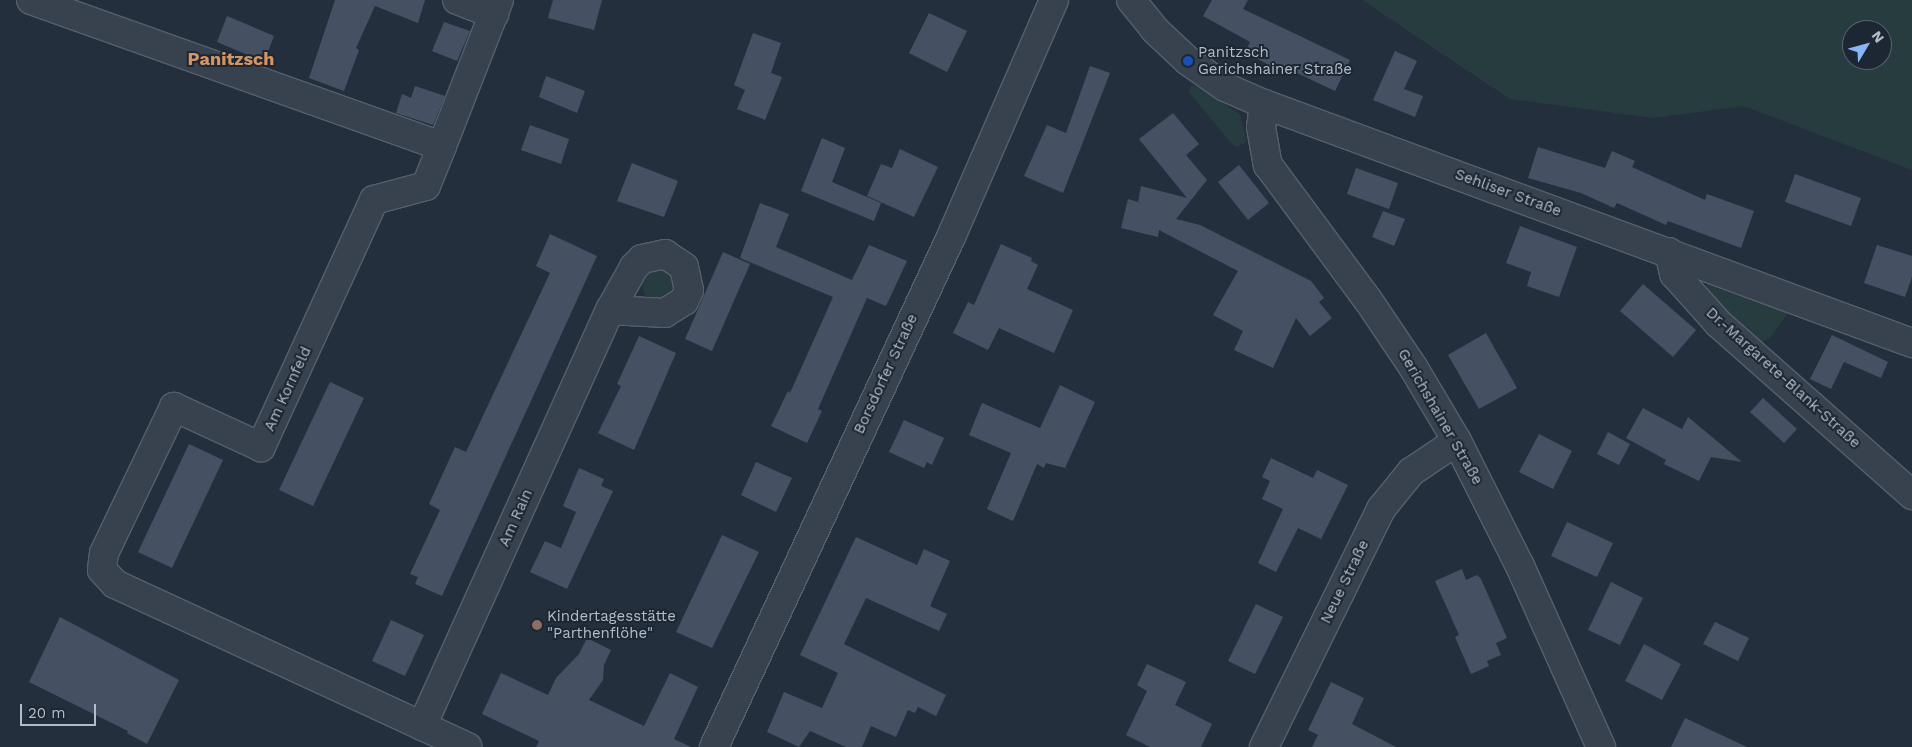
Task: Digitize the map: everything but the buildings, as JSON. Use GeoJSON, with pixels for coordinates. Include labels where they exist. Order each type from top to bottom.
{"type":"FeatureCollection","features":[{"type":"Feature","properties":{"kind":"street"},"geometry":{"type":"LineString","coordinates":[[31,0],[442,146],[496,7],[457,0]]}},
{"type":"Feature","properties":{"kind":"street","name":"Borsdorfer Straße"},"geometry":{"type":"LineString","coordinates":[[714,747],[951,237],[1054,0]]}},
{"type":"Feature","properties":{"kind":"street","name":"Sehliser Straße"},"geometry":{"type":"LineString","coordinates":[[1131,0],[1155,30],[1188,61],[1225,86],[1264,104],[1912,343]]}},
{"type":"Feature","properties":{"kind":"street","name":"Gerichshainer Straße"},"geometry":{"type":"LineString","coordinates":[[1264,104],[1261,127],[1268,165],[1368,300],[1414,367],[1457,441],[1520,566],[1602,747]]}},
{"type":"Feature","properties":{"kind":"street","name":"Am Kornfeld"},"geometry":{"type":"LineString","coordinates":[[422,726],[115,584],[102,570],[104,552],[174,407],[261,447],[374,200],[426,186],[442,146]]}},
{"type":"Feature","properties":{"kind":"street","name":"Dr.-Margarete-Blank-Straße"},"geometry":{"type":"LineString","coordinates":[[1669,252],[1674,274],[1720,324],[1912,495]]}},
{"type":"Feature","properties":{"kind":"street","name":"Am Rain"},"geometry":{"type":"LineString","coordinates":[[422,726],[610,310]]}},
{"type":"Feature","properties":{"kind":"street","name":"Neue Straße"},"geometry":{"type":"LineString","coordinates":[[1264,747],[1381,509],[1410,472],[1457,441]]}},
{"type":"Feature","properties":{"kind":"street"},"geometry":{"type":"LineString","coordinates":[[422,726],[467,747]]}},
{"type":"Feature","properties":{"kind":"green space"},"geometry":{"type":"Polygon","coordinates":[[[1362,0],[1912,0],[1912,170],[1744,106],[1653,118],[1510,99],[1362,0]]]}},
{"type":"Feature","properties":{"kind":"green space"},"geometry":{"type":"Polygon","coordinates":[[[1193,84],[1240,114],[1247,142],[1236,147],[1230,142],[1188,91],[1193,84]]]}},
{"type":"Feature","properties":{"kind":"green space"},"geometry":{"type":"Polygon","coordinates":[[[659,264],[681,281],[671,300],[649,298],[644,293],[642,285],[646,271],[659,264]]]}},
{"type":"Feature","properties":{"kind":"green space"},"geometry":{"type":"Polygon","coordinates":[[[1710,279],[1790,310],[1770,338],[1755,345],[1702,295],[1710,279]]]}},
{"type":"Feature","properties":{"kind":"place","name":"Panitzsch Gerichshainer Straße"},"geometry":{"type":"Point","coordinates":[1188,61]}},
{"type":"Feature","properties":{"kind":"place","name":"Kindertagesstätte \"Parthenflöhe\""},"geometry":{"type":"Point","coordinates":[537,625]}},
{"type":"Feature","properties":{"kind":"district","name":"Panitzsch"},"geometry":{"type":"Point","coordinates":[231,59]}}]}
